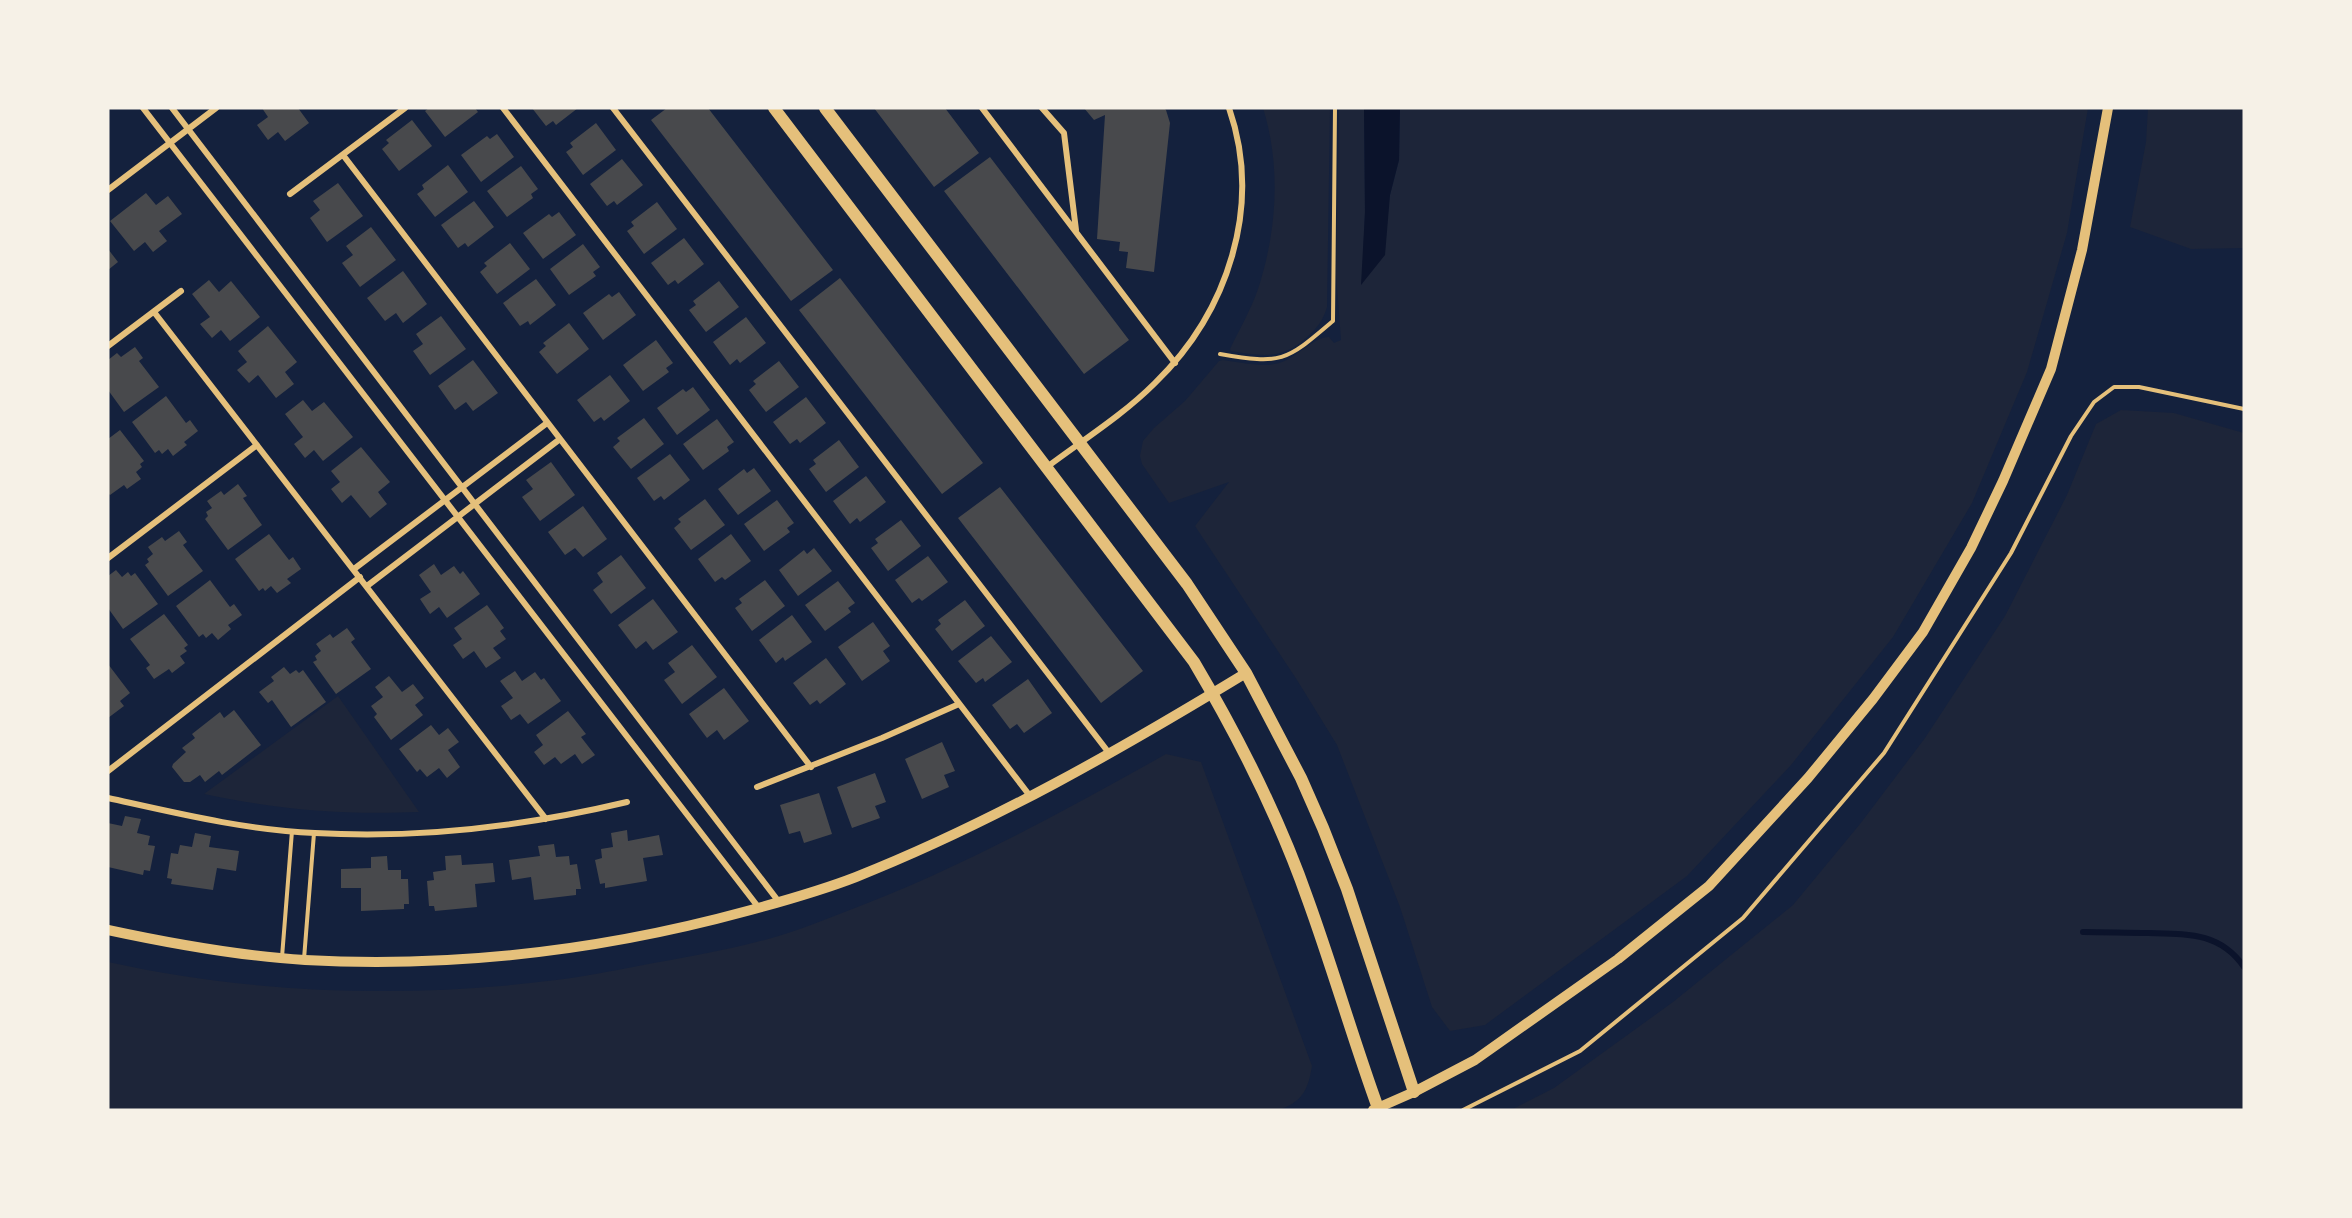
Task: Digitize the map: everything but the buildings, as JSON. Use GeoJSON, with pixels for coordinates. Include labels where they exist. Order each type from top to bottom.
{"type":"FeatureCollection","features":[{"type":"Feature","properties":{"kind":"main road"},"geometry":{"type":"LineString","coordinates":[[774,108],[1194,662],[1213,693],[1282,832],[1308,900],[1376,1109]]}},
{"type":"Feature","properties":{"kind":"main road"},"geometry":{"type":"LineString","coordinates":[[825,108],[1187,584],[1246,673],[1301,778],[1323,828],[1350,900],[1414,1092]]}},
{"type":"Feature","properties":{"kind":"street"},"geometry":{"type":"LineString","coordinates":[[144,108],[759,908]]}},
{"type":"Feature","properties":{"kind":"street"},"geometry":{"type":"LineString","coordinates":[[172,108],[779,902]]}},
{"type":"Feature","properties":{"kind":"street"},"geometry":{"type":"LineString","coordinates":[[108,190],[216,108]]}},
{"type":"Feature","properties":{"kind":"street"},"geometry":{"type":"LineString","coordinates":[[290,194],[405,108]]}},
{"type":"Feature","properties":{"kind":"street"},"geometry":{"type":"LineString","coordinates":[[503,108],[1030,796]]}},
{"type":"Feature","properties":{"kind":"street"},"geometry":{"type":"LineString","coordinates":[[613,108],[1109,753]]}},
{"type":"Feature","properties":{"kind":"street"},"geometry":{"type":"LineString","coordinates":[[982,108],[1175,363]]}},
{"type":"Feature","properties":{"kind":"street"},"geometry":{"type":"LineString","coordinates":[[1042,108],[1064,133],[1076,230]]}},
{"type":"Feature","properties":{"kind":"street"},"geometry":{"type":"LineString","coordinates":[[1047,467],[1154,385],[1175,363],[1201,327],[1218,297],[1229,269],[1238,233],[1243,186],[1240,152],[1229,108]]}},
{"type":"Feature","properties":{"kind":"street"},"geometry":{"type":"LineString","coordinates":[[1376,1109],[1392,1106],[1475,1060],[1618,959],[1709,886],[1808,778],[1873,699],[1923,632],[1971,548],[2003,481],[2051,369],[2082,250],[2108,108]]}},
{"type":"Feature","properties":{"kind":"street"},"geometry":{"type":"LineString","coordinates":[[343,154],[811,767]]}},
{"type":"Feature","properties":{"kind":"street"},"geometry":{"type":"LineString","coordinates":[[108,346],[181,291]]}},
{"type":"Feature","properties":{"kind":"street"},"geometry":{"type":"LineString","coordinates":[[154,312],[546,819]]}},
{"type":"Feature","properties":{"kind":"street"},"geometry":{"type":"LineString","coordinates":[[354,569],[547,423]]}},
{"type":"Feature","properties":{"kind":"street"},"geometry":{"type":"LineString","coordinates":[[368,586],[560,439]]}},
{"type":"Feature","properties":{"kind":"street"},"geometry":{"type":"LineString","coordinates":[[108,558],[257,445]]}},
{"type":"Feature","properties":{"kind":"street"},"geometry":{"type":"LineString","coordinates":[[108,771],[360,577]]}},
{"type":"Feature","properties":{"kind":"street"},"geometry":{"type":"LineString","coordinates":[[108,930],[170,943],[281,958],[395,961],[522,953],[593,945],[652,934],[811,893],[911,854],[1030,796],[1246,673]]}},
{"type":"Feature","properties":{"kind":"street"},"geometry":{"type":"LineString","coordinates":[[757,787],[811,767],[959,704]]}},
{"type":"Feature","properties":{"kind":"street"},"geometry":{"type":"LineString","coordinates":[[108,798],[200,818],[292,831],[364,834],[490,826],[546,819],[627,802]]}},
{"type":"Feature","properties":{"kind":"lane"},"geometry":{"type":"LineString","coordinates":[[1463,1110],[1580,1051],[1743,918],[1884,753],[2011,553],[2071,436],[2094,402],[2114,387],[2139,387],[2244,410]]}},
{"type":"Feature","properties":{"kind":"lane"},"geometry":{"type":"LineString","coordinates":[[281,958],[292,831]]}},
{"type":"Feature","properties":{"kind":"lane"},"geometry":{"type":"LineString","coordinates":[[304,960],[314,833]]}},
{"type":"Feature","properties":{"kind":"path"},"geometry":{"type":"LineString","coordinates":[[1220,354],[1250,359],[1285,357],[1303,346],[1333,321],[1335,108]]}},
{"type":"Feature","properties":{"kind":"shaded area"},"geometry":{"type":"Polygon","coordinates":[[[1263,108],[1330,108],[1327,307],[1324,316],[1306,338],[1288,350],[1271,355],[1231,351],[1230,349],[1259,286],[1270,242],[1274,175],[1269,130],[1263,108]]]}},
{"type":"Feature","properties":{"kind":"shaded area"},"geometry":{"type":"Polygon","coordinates":[[[1339,108],[1364,108],[1365,212],[1362,284],[1399,160],[1400,108],[2088,108],[2067,233],[2027,372],[1972,503],[1893,637],[1791,765],[1687,876],[1485,1025],[1450,1031],[1432,1007],[1400,907],[1337,745],[1297,680],[1195,526],[1229,482],[1169,503],[1142,464],[1140,456],[1143,441],[1154,428],[1185,401],[1219,361],[1258,365],[1279,363],[1323,338],[1329,337],[1334,343],[1341,340],[1336,274],[1339,108]]]}},
{"type":"Feature","properties":{"kind":"shaded area"},"geometry":{"type":"Polygon","coordinates":[[[1364,108],[1400,108],[1399,160],[1390,195],[1385,255],[1361,285],[1365,212],[1364,108]]]}},
{"type":"Feature","properties":{"kind":"shaded area"},"geometry":{"type":"Polygon","coordinates":[[[2148,108],[2244,108],[2244,248],[2191,249],[2130,227],[2146,142],[2148,108]]]}},
{"type":"Feature","properties":{"kind":"shaded area"},"geometry":{"type":"Polygon","coordinates":[[[2121,410],[2174,413],[2244,433],[2244,1110],[1511,1110],[1554,1088],[1673,1002],[1793,905],[1860,824],[1925,738],[2005,616],[2067,495],[2096,424],[2121,410]]]}},
{"type":"Feature","properties":{"kind":"shaded area"},"geometry":{"type":"Polygon","coordinates":[[[338,696],[419,812],[363,813],[311,810],[204,794],[338,696]]]}},
{"type":"Feature","properties":{"kind":"shaded area"},"geometry":{"type":"Polygon","coordinates":[[[1166,754],[1201,762],[1312,1066],[1309,1082],[1303,1094],[1294,1103],[1279,1110],[108,1110],[108,962],[163,973],[275,987],[388,991],[444,990],[556,980],[712,952],[792,932],[926,879],[1047,819],[1166,754]]]}},
{"type":"Feature","properties":{"kind":"waterway"},"geometry":{"type":"LineString","coordinates":[[2083,932],[2176,934],[2202,937],[2224,947],[2244,967]]}}]}
